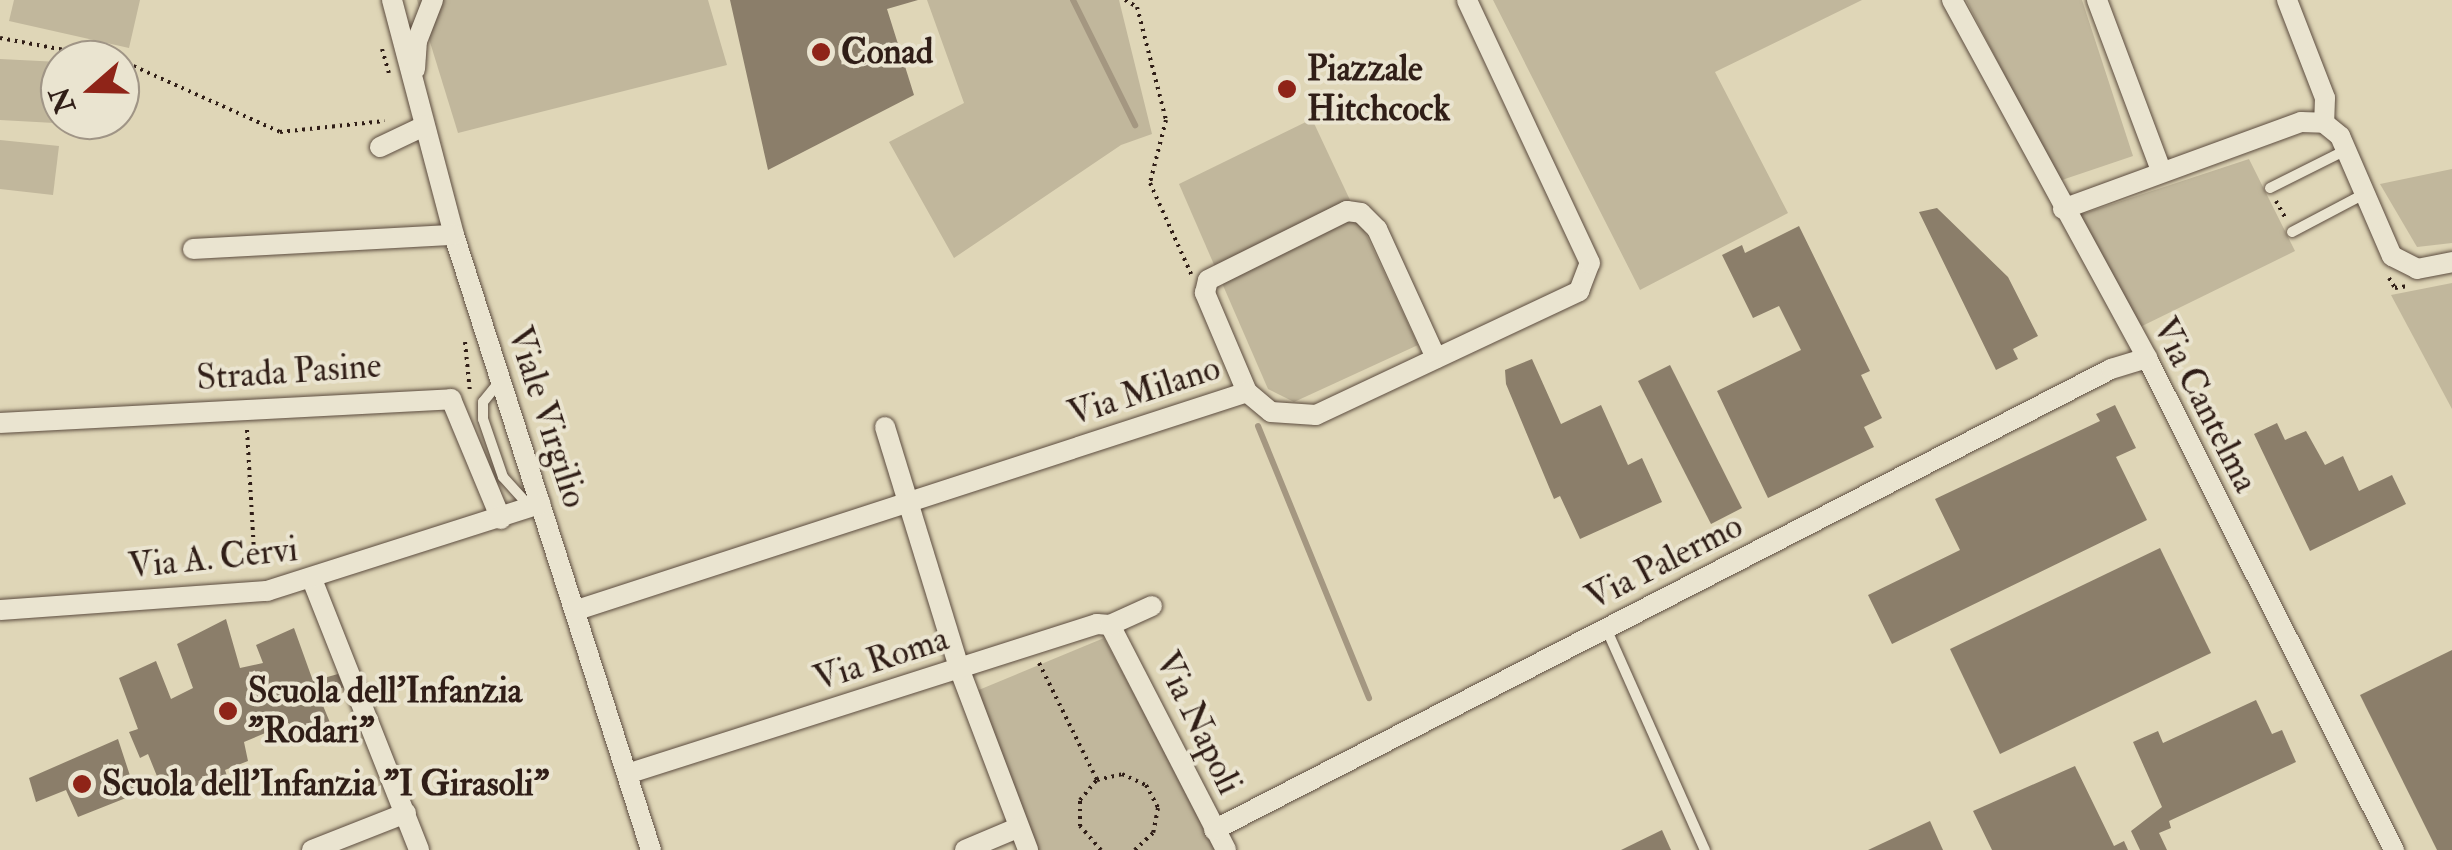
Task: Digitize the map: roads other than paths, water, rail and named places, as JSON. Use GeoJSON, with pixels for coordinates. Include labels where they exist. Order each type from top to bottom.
{"type":"FeatureCollection","features":[{"type":"Feature","properties":{"kind":"street","name":"Viale Virgilio"},"geometry":{"type":"LineString","coordinates":[[392,0],[422,122],[535,506],[577,610],[651,850]]}},
{"type":"Feature","properties":{"kind":"street"},"geometry":{"type":"LineString","coordinates":[[414,91],[417,41],[432,0]]}},
{"type":"Feature","properties":{"kind":"street","name":"Via Milano"},"geometry":{"type":"LineString","coordinates":[[577,610],[1247,392],[1271,412],[1304,418],[1578,291],[1590,263],[1467,0]]}},
{"type":"Feature","properties":{"kind":"street","name":"Via Cantelma"},"geometry":{"type":"LineString","coordinates":[[1952,0],[2062,209],[2147,358],[2391,848]]}},
{"type":"Feature","properties":{"kind":"street"},"geometry":{"type":"LineString","coordinates":[[2097,0],[2162,170]]}},
{"type":"Feature","properties":{"kind":"street"},"geometry":{"type":"LineString","coordinates":[[2287,0],[2325,98],[2324,123],[2346,150],[2396,269],[2452,262]]}},
{"type":"Feature","properties":{"kind":"street"},"geometry":{"type":"LineString","coordinates":[[380,146],[422,122]]}},
{"type":"Feature","properties":{"kind":"street"},"geometry":{"type":"LineString","coordinates":[[2062,209],[2301,122],[2324,123]]}},
{"type":"Feature","properties":{"kind":"street"},"geometry":{"type":"LineString","coordinates":[[1247,392],[1206,293],[1208,280],[1335,216],[1361,213],[1377,229],[1436,358]]}},
{"type":"Feature","properties":{"kind":"street"},"geometry":{"type":"LineString","coordinates":[[194,249],[454,235]]}},
{"type":"Feature","properties":{"kind":"street","name":"Via Palermo"},"geometry":{"type":"LineString","coordinates":[[1214,830],[2111,369],[2147,358]]}},
{"type":"Feature","properties":{"kind":"street","name":"Strada Pasine"},"geometry":{"type":"LineString","coordinates":[[0,423],[435,396],[451,399],[461,413],[501,518]]}},
{"type":"Feature","properties":{"kind":"street"},"geometry":{"type":"LineString","coordinates":[[885,427],[959,668],[1028,850]]}},
{"type":"Feature","properties":{"kind":"street","name":"Via A. Cervi"},"geometry":{"type":"LineString","coordinates":[[0,610],[267,591],[313,582],[535,506]]}},
{"type":"Feature","properties":{"kind":"street"},"geometry":{"type":"LineString","coordinates":[[313,582],[420,850]]}},
{"type":"Feature","properties":{"kind":"street","name":"Via Roma"},"geometry":{"type":"LineString","coordinates":[[628,774],[1030,646],[1110,625],[1152,606]]}},
{"type":"Feature","properties":{"kind":"street","name":"Via Napoli"},"geometry":{"type":"LineString","coordinates":[[1110,625],[1226,850]]}},
{"type":"Feature","properties":{"kind":"street"},"geometry":{"type":"LineString","coordinates":[[312,850],[406,813]]}},
{"type":"Feature","properties":{"kind":"street"},"geometry":{"type":"LineString","coordinates":[[965,850],[1018,828]]}},
{"type":"Feature","properties":{"kind":"lane"},"geometry":{"type":"LineString","coordinates":[[2270,188],[2346,150]]}},
{"type":"Feature","properties":{"kind":"lane"},"geometry":{"type":"LineString","coordinates":[[2292,232],[2364,194]]}},
{"type":"Feature","properties":{"kind":"lane"},"geometry":{"type":"LineString","coordinates":[[500,380],[483,402],[483,419],[504,477],[535,506]]}},
{"type":"Feature","properties":{"kind":"lane"},"geometry":{"type":"LineString","coordinates":[[1606,628],[1705,850]]}},
{"type":"Feature","properties":{"kind":"waterway"},"geometry":{"type":"LineString","coordinates":[[1073,0],[1135,125]]}},
{"type":"Feature","properties":{"kind":"waterway"},"geometry":{"type":"LineString","coordinates":[[1258,426],[1369,698]]}},
{"type":"Feature","properties":{"kind":"place","name":"Conad"},"geometry":{"type":"Point","coordinates":[821,52]}},
{"type":"Feature","properties":{"kind":"place","name":"Piazzale Hitchcock"},"geometry":{"type":"Point","coordinates":[1287,89]}},
{"type":"Feature","properties":{"kind":"place","name":"Scuola dell'Infanzia \"Rodari\""},"geometry":{"type":"Point","coordinates":[228,711]}},
{"type":"Feature","properties":{"kind":"place","name":"Scuola dell'Infanzia \"I Girasoli\""},"geometry":{"type":"Point","coordinates":[82,784]}}]}
